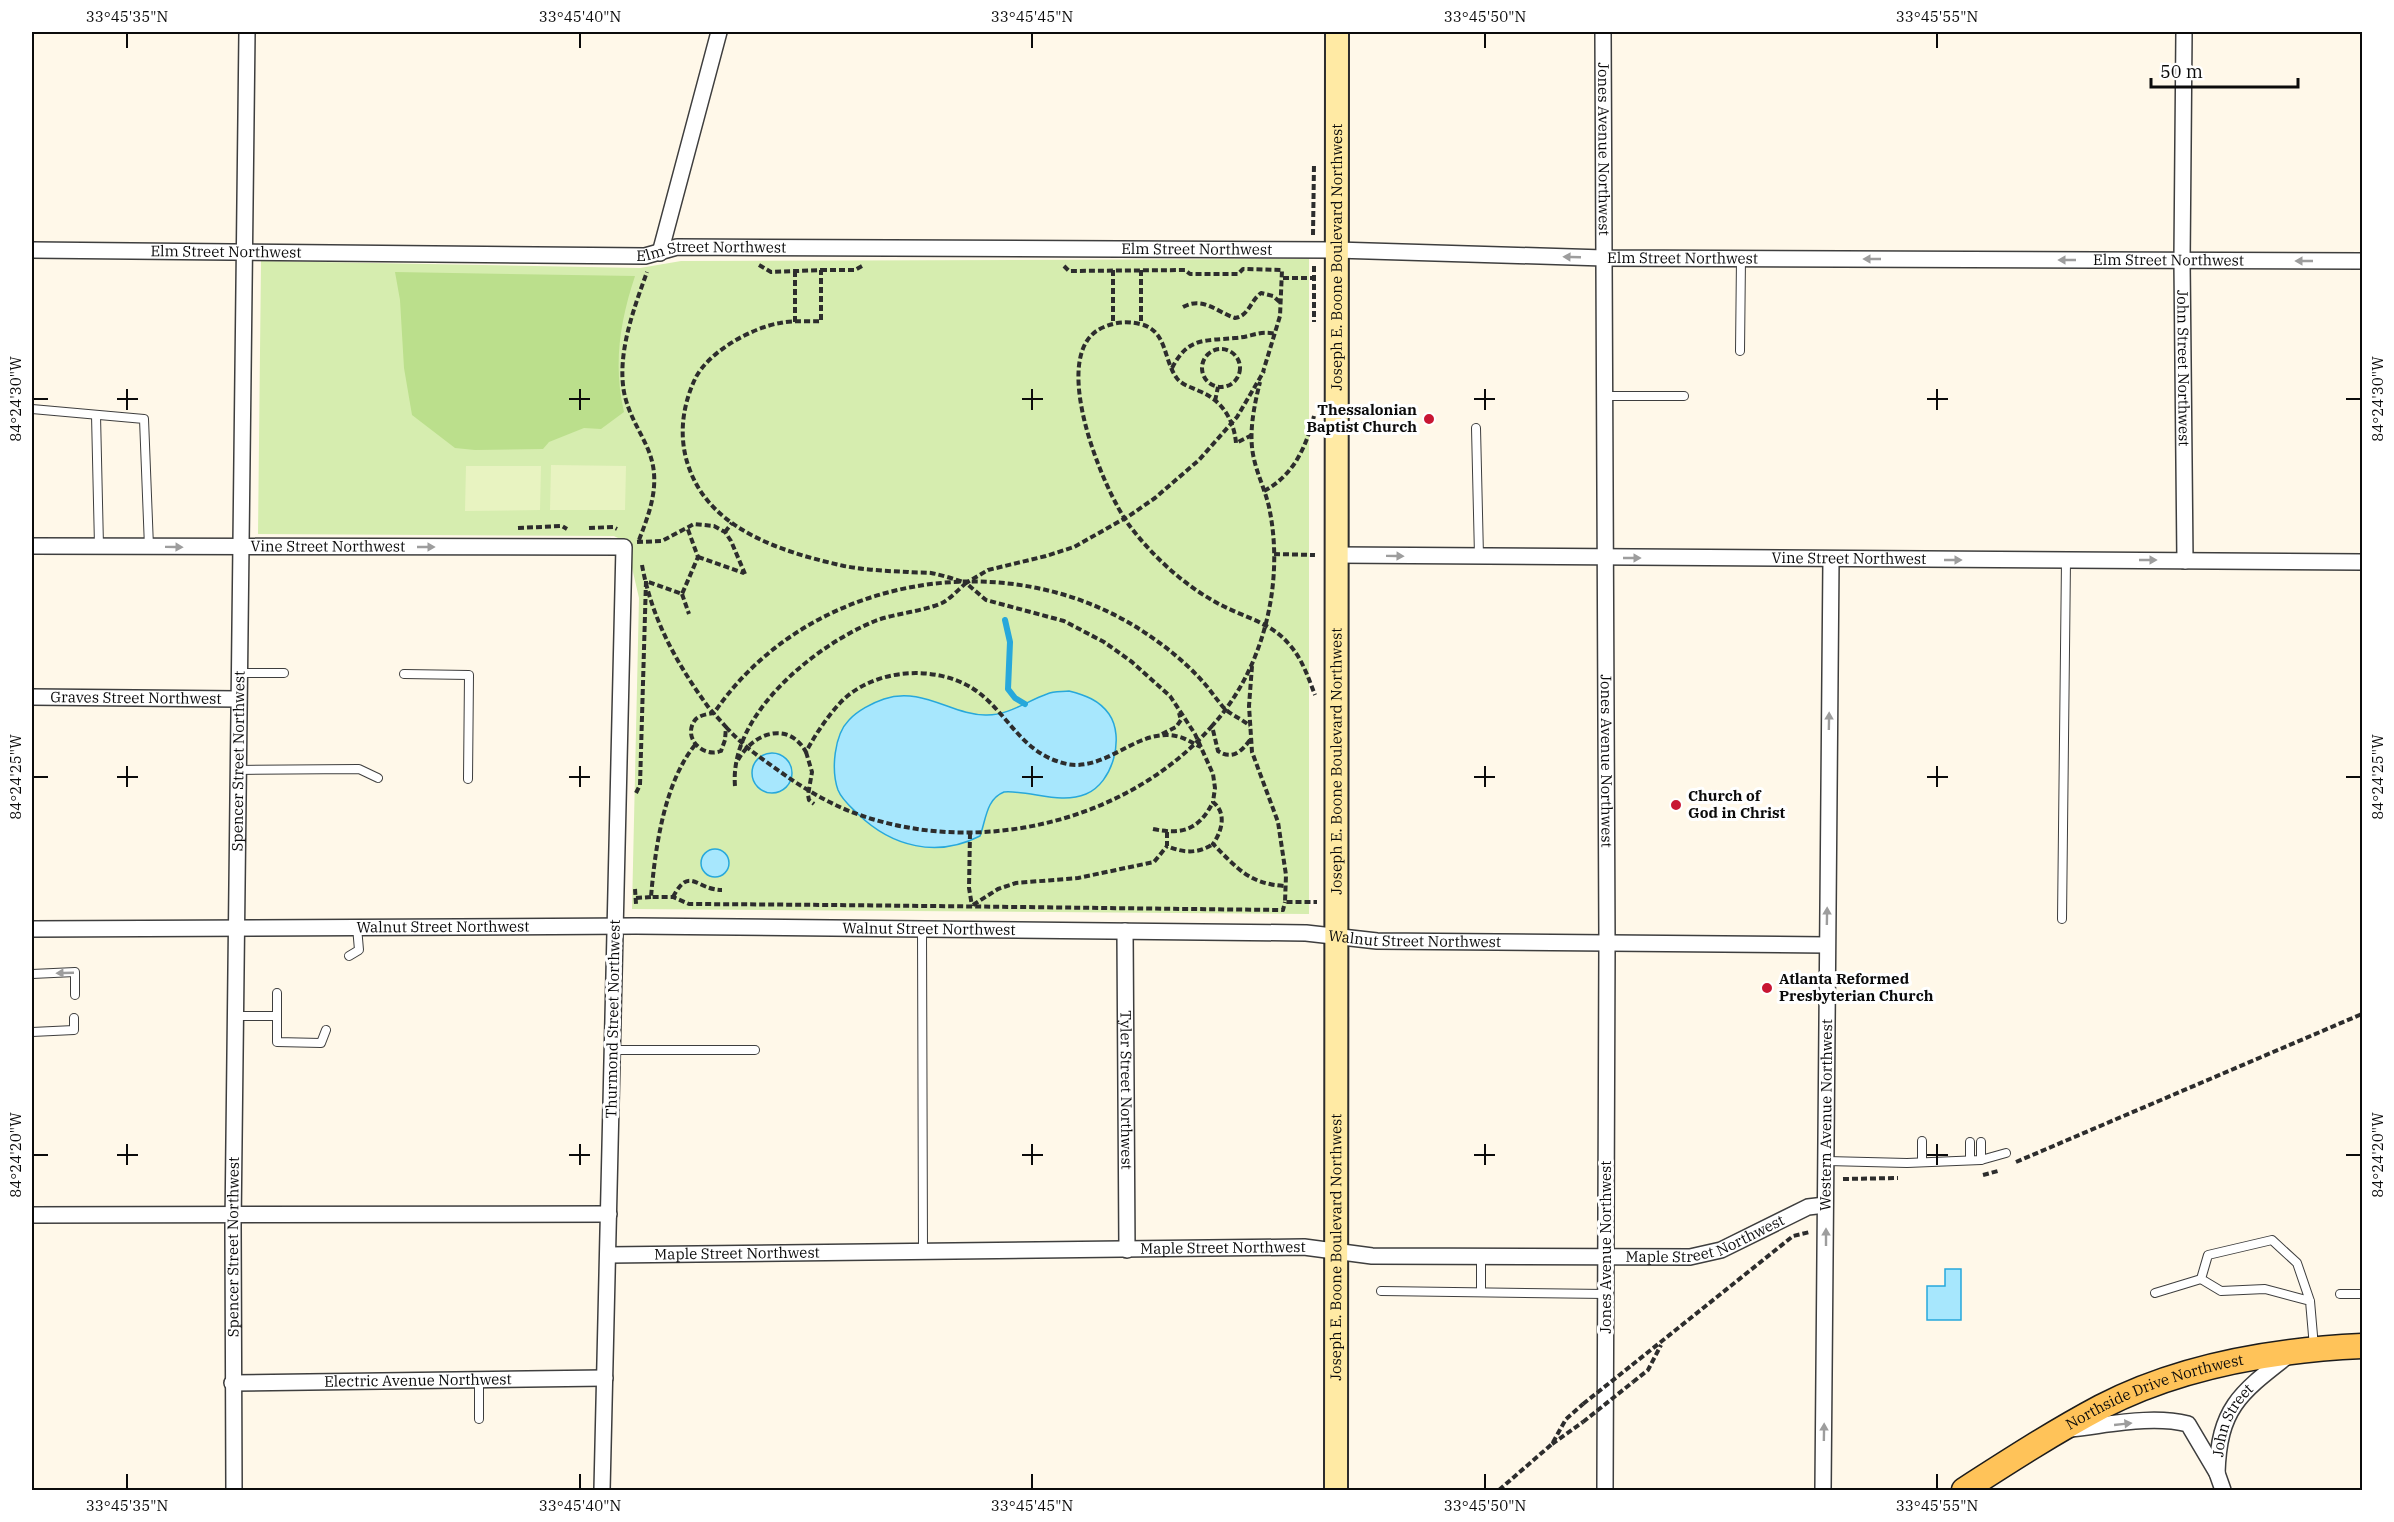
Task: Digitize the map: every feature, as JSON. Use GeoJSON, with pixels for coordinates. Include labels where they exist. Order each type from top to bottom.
{"type":"FeatureCollection","features":[{"type":"Feature","properties":{"kind":"main road","name":"Joseph E. Boone Boulevard Northwest"},"geometry":{"type":"LineString","coordinates":[[1336,1491],[1336,937],[1326,555],[1336,427],[1337,32]]}},
{"type":"Feature","properties":{"kind":"main road","name":"Northside Drive Northwest"},"geometry":{"type":"LineString","coordinates":[[1973,1488],[2028,1448],[2102,1407],[2157,1384],[2208,1368],[2303,1350],[2362,1346]]}},
{"type":"Feature","properties":{"kind":"street","name":"Spencer Street Northwest"},"geometry":{"type":"LineString","coordinates":[[234,1491],[233,1216],[247,32]]}},
{"type":"Feature","properties":{"kind":"street"},"geometry":{"type":"LineString","coordinates":[[660,253],[719,32]]}},
{"type":"Feature","properties":{"kind":"street","name":"Jones Avenue Northwest"},"geometry":{"type":"LineString","coordinates":[[1603,32],[1607,943],[1605,1491]]}},
{"type":"Feature","properties":{"kind":"street","name":"John Street Northwest"},"geometry":{"type":"LineString","coordinates":[[2184,32],[2182,261],[2185,561]]}},
{"type":"Feature","properties":{"kind":"street","name":"Elm Street Northwest"},"geometry":{"type":"LineString","coordinates":[[32,250],[645,256],[677,247],[1336,250],[1604,258],[2362,261]]}},
{"type":"Feature","properties":{"kind":"street","name":"Vine Street Northwest"},"geometry":{"type":"LineString","coordinates":[[32,546],[242,548],[631,545]]}},
{"type":"Feature","properties":{"kind":"street","name":"Thurmond Street Northwest"},"geometry":{"type":"LineString","coordinates":[[602,1491],[615,926],[631,545]]}},
{"type":"Feature","properties":{"kind":"street","name":"Vine Street Northwest"},"geometry":{"type":"LineString","coordinates":[[1326,555],[2362,562]]}},
{"type":"Feature","properties":{"kind":"street","name":"Western Avenue Northwest"},"geometry":{"type":"LineString","coordinates":[[1823,1491],[1831,559]]}},
{"type":"Feature","properties":{"kind":"street","name":"Graves Street Northwest"},"geometry":{"type":"LineString","coordinates":[[32,697],[238,699]]}},
{"type":"Feature","properties":{"kind":"street","name":"Walnut Street Northwest"},"geometry":{"type":"LineString","coordinates":[[32,929],[615,926],[1306,933],[1377,941],[1827,945]]}},
{"type":"Feature","properties":{"kind":"street","name":"Tyler Street Northwest"},"geometry":{"type":"LineString","coordinates":[[1125,931],[1127,1250]]}},
{"type":"Feature","properties":{"kind":"street","name":"Maple Street Northwest"},"geometry":{"type":"LineString","coordinates":[[608,1255],[1304,1247],[1372,1256],[1690,1257],[1721,1250],[1808,1207],[1825,1205]]}},
{"type":"Feature","properties":{"kind":"street"},"geometry":{"type":"LineString","coordinates":[[32,1215],[609,1214]]}},
{"type":"Feature","properties":{"kind":"street","name":"John Street"},"geometry":{"type":"LineString","coordinates":[[2217,1473],[2218,1448],[2223,1424],[2235,1403],[2251,1384],[2303,1350]]}},
{"type":"Feature","properties":{"kind":"street","name":"Electric Avenue Northwest"},"geometry":{"type":"LineString","coordinates":[[232,1383],[605,1378]]}},
{"type":"Feature","properties":{"kind":"street","name":"John Street"},"geometry":{"type":"LineString","coordinates":[[2064,1430],[2142,1421],[2175,1420],[2188,1424],[2217,1473]]}},
{"type":"Feature","properties":{"kind":"street"},"geometry":{"type":"LineString","coordinates":[[2217,1473],[2223,1491]]}},
{"type":"Feature","properties":{"kind":"lane"},"geometry":{"type":"LineString","coordinates":[[1740,351],[1741,258]]}},
{"type":"Feature","properties":{"kind":"lane"},"geometry":{"type":"LineString","coordinates":[[1604,396],[1684,396]]}},
{"type":"Feature","properties":{"kind":"lane"},"geometry":{"type":"LineString","coordinates":[[32,409],[144,419],[149,547]]}},
{"type":"Feature","properties":{"kind":"lane"},"geometry":{"type":"LineString","coordinates":[[96,415],[99,546]]}},
{"type":"Feature","properties":{"kind":"lane"},"geometry":{"type":"LineString","coordinates":[[1336,427],[1371,427]]}},
{"type":"Feature","properties":{"kind":"lane"},"geometry":{"type":"LineString","coordinates":[[1476,428],[1479,556]]}},
{"type":"Feature","properties":{"kind":"lane"},"geometry":{"type":"LineString","coordinates":[[2062,919],[2066,560]]}},
{"type":"Feature","properties":{"kind":"lane"},"geometry":{"type":"LineString","coordinates":[[239,673],[284,673]]}},
{"type":"Feature","properties":{"kind":"lane"},"geometry":{"type":"LineString","coordinates":[[404,674],[469,675],[468,779]]}},
{"type":"Feature","properties":{"kind":"lane"},"geometry":{"type":"LineString","coordinates":[[238,770],[359,770],[378,778]]}},
{"type":"Feature","properties":{"kind":"lane"},"geometry":{"type":"LineString","coordinates":[[348,956],[359,950],[357,927]]}},
{"type":"Feature","properties":{"kind":"lane"},"geometry":{"type":"LineString","coordinates":[[922,930],[923,1252]]}},
{"type":"Feature","properties":{"kind":"lane"},"geometry":{"type":"LineString","coordinates":[[32,974],[75,972],[75,995]]}},
{"type":"Feature","properties":{"kind":"lane"},"geometry":{"type":"LineString","coordinates":[[277,993],[276,1042],[321,1043],[326,1030]]}},
{"type":"Feature","properties":{"kind":"lane"},"geometry":{"type":"LineString","coordinates":[[235,1016],[276,1016]]}},
{"type":"Feature","properties":{"kind":"lane"},"geometry":{"type":"LineString","coordinates":[[32,1032],[74,1030],[74,1018]]}},
{"type":"Feature","properties":{"kind":"lane"},"geometry":{"type":"LineString","coordinates":[[612,1050],[755,1050]]}},
{"type":"Feature","properties":{"kind":"lane"},"geometry":{"type":"LineString","coordinates":[[1922,1141],[1922,1161]]}},
{"type":"Feature","properties":{"kind":"lane"},"geometry":{"type":"LineString","coordinates":[[1970,1142],[1970,1160]]}},
{"type":"Feature","properties":{"kind":"lane"},"geometry":{"type":"LineString","coordinates":[[1981,1142],[1981,1160]]}},
{"type":"Feature","properties":{"kind":"lane"},"geometry":{"type":"LineString","coordinates":[[1827,1161],[1981,1160],[2006,1153]]}},
{"type":"Feature","properties":{"kind":"lane"},"geometry":{"type":"LineString","coordinates":[[2201,1279],[2208,1255],[2272,1240],[2297,1263],[2310,1301],[2303,1350]]}},
{"type":"Feature","properties":{"kind":"lane"},"geometry":{"type":"LineString","coordinates":[[1481,1257],[1481,1292]]}},
{"type":"Feature","properties":{"kind":"lane"},"geometry":{"type":"LineString","coordinates":[[2155,1293],[2201,1279],[2221,1291],[2265,1290],[2310,1301]]}},
{"type":"Feature","properties":{"kind":"lane"},"geometry":{"type":"LineString","coordinates":[[1381,1291],[1606,1294]]}},
{"type":"Feature","properties":{"kind":"lane"},"geometry":{"type":"LineString","coordinates":[[2340,1294],[2362,1294]]}},
{"type":"Feature","properties":{"kind":"lane"},"geometry":{"type":"LineString","coordinates":[[478,1419],[479,1380]]}},
{"type":"Feature","properties":{"kind":"path"},"geometry":{"type":"LineString","coordinates":[[642,563],[657,618],[682,670],[714,713],[744,746],[810,792],[850,811],[891,823],[936,831],[970,833],[1008,830],[1052,821],[1102,805],[1147,782],[1170,765],[1212,726],[1235,697],[1252,662],[1272,597],[1274,554],[1270,509],[1253,457],[1252,435],[1254,411],[1276,334],[1281,304],[1282,270],[1243,269],[1238,274],[1190,274],[1185,270],[1068,271],[1060,261]]}},
{"type":"Feature","properties":{"kind":"path"},"geometry":{"type":"LineString","coordinates":[[757,264],[771,272],[821,270],[821,321],[780,323],[749,334],[725,347],[698,373],[687,400],[682,440],[687,464],[703,498],[715,511],[753,537],[782,549],[844,566],[929,573],[966,583],[986,600],[1056,619],[1104,642],[1132,662],[1170,696],[1202,747],[1214,774],[1213,802],[1208,813],[1195,826],[1174,833],[1153,829]]}},
{"type":"Feature","properties":{"kind":"path"},"geometry":{"type":"LineString","coordinates":[[631,545],[653,500],[655,480],[654,466],[649,451],[630,414],[624,390],[624,359],[630,327],[648,271],[658,269]]}},
{"type":"Feature","properties":{"kind":"path"},"geometry":{"type":"LineString","coordinates":[[1113,270],[1113,324]]}},
{"type":"Feature","properties":{"kind":"path"},"geometry":{"type":"LineString","coordinates":[[1141,270],[1141,324]]}},
{"type":"Feature","properties":{"kind":"path"},"geometry":{"type":"LineString","coordinates":[[795,271],[795,322]]}},
{"type":"Feature","properties":{"kind":"path"},"geometry":{"type":"LineString","coordinates":[[1282,278],[1314,278]]}},
{"type":"Feature","properties":{"kind":"path"},"geometry":{"type":"LineString","coordinates":[[1183,307],[1203,303],[1235,318],[1244,315],[1261,293],[1273,296],[1281,304]]}},
{"type":"Feature","properties":{"kind":"path"},"geometry":{"type":"LineString","coordinates":[[1252,435],[1236,443],[1233,423],[1227,412],[1204,392],[1182,383],[1172,369],[1165,347],[1156,333],[1141,324],[1113,324],[1095,331],[1086,340],[1082,352],[1080,383],[1082,406],[1092,450],[1102,476],[1125,518],[1177,576],[1220,605],[1277,632],[1297,654],[1316,699]]}},
{"type":"Feature","properties":{"kind":"path"},"geometry":{"type":"LineString","coordinates":[[1172,369],[1180,353],[1202,341],[1235,338],[1263,331],[1276,334]]}},
{"type":"Feature","properties":{"kind":"path"},"geometry":{"type":"LineString","coordinates":[[1220,338],[1221,348]]}},
{"type":"Feature","properties":{"kind":"path"},"geometry":{"type":"LineString","coordinates":[[1221,348],[1227,349],[1238,357],[1240,370],[1235,381],[1224,387],[1218,387],[1212,385],[1204,376],[1202,364],[1209,353],[1221,348]]}},
{"type":"Feature","properties":{"kind":"path"},"geometry":{"type":"LineString","coordinates":[[735,786],[735,766],[748,731],[763,707],[793,673],[820,652],[876,621],[943,603],[966,583],[988,570],[1074,547],[1125,518],[1155,498],[1183,475],[1233,423],[1264,371]]}},
{"type":"Feature","properties":{"kind":"path"},"geometry":{"type":"LineString","coordinates":[[1215,402],[1218,387]]}},
{"type":"Feature","properties":{"kind":"path"},"geometry":{"type":"LineString","coordinates":[[1264,491],[1282,480],[1302,454],[1314,416]]}},
{"type":"Feature","properties":{"kind":"path"},"geometry":{"type":"LineString","coordinates":[[725,532],[732,523]]}},
{"type":"Feature","properties":{"kind":"path"},"geometry":{"type":"LineString","coordinates":[[631,545],[662,541],[687,527],[703,524],[725,532],[745,574],[698,557]]}},
{"type":"Feature","properties":{"kind":"path"},"geometry":{"type":"LineString","coordinates":[[687,527],[698,557],[682,594],[689,614]]}},
{"type":"Feature","properties":{"kind":"path"},"geometry":{"type":"LineString","coordinates":[[631,545],[640,552]]}},
{"type":"Feature","properties":{"kind":"path"},"geometry":{"type":"LineString","coordinates":[[1274,554],[1326,555]]}},
{"type":"Feature","properties":{"kind":"path"},"geometry":{"type":"LineString","coordinates":[[646,581],[682,594]]}},
{"type":"Feature","properties":{"kind":"path"},"geometry":{"type":"LineString","coordinates":[[636,795],[640,785],[646,581]]}},
{"type":"Feature","properties":{"kind":"path"},"geometry":{"type":"LineString","coordinates":[[726,727],[721,751],[708,754],[699,750],[693,728],[696,720],[701,716],[714,713],[728,692],[751,668],[787,639],[847,604],[878,594],[930,583],[1018,584],[1063,595],[1118,618],[1149,637],[1188,667],[1226,710],[1250,726]]}},
{"type":"Feature","properties":{"kind":"path"},"geometry":{"type":"LineString","coordinates":[[635,887],[636,901],[651,897],[673,897],[689,904],[1283,910],[1285,886],[1283,847],[1278,822],[1252,752],[1250,740],[1252,662]]}},
{"type":"Feature","properties":{"kind":"path"},"geometry":{"type":"LineString","coordinates":[[806,752],[813,737],[841,702],[861,687],[886,677],[931,674],[961,683],[993,706],[1024,742],[1034,750],[1068,764],[1092,763],[1148,738],[1159,736],[1180,737],[1202,747]]}},
{"type":"Feature","properties":{"kind":"path"},"geometry":{"type":"LineString","coordinates":[[1159,736],[1176,727],[1181,720],[1179,709]]}},
{"type":"Feature","properties":{"kind":"path"},"geometry":{"type":"LineString","coordinates":[[1212,726],[1218,751],[1224,755],[1234,755],[1242,750],[1250,740]]}},
{"type":"Feature","properties":{"kind":"path"},"geometry":{"type":"LineString","coordinates":[[735,766],[750,744],[767,734],[785,735],[802,746],[806,752],[812,772],[808,795],[809,800],[814,804]]}},
{"type":"Feature","properties":{"kind":"path"},"geometry":{"type":"LineString","coordinates":[[651,897],[659,836],[668,803],[688,754],[696,745]]}},
{"type":"Feature","properties":{"kind":"path"},"geometry":{"type":"LineString","coordinates":[[1167,846],[1184,852],[1205,849],[1213,844],[1221,830],[1222,821],[1221,813],[1213,802]]}},
{"type":"Feature","properties":{"kind":"path"},"geometry":{"type":"LineString","coordinates":[[972,906],[998,889],[1016,883],[1078,878],[1154,862],[1167,846],[1167,832]]}},
{"type":"Feature","properties":{"kind":"path"},"geometry":{"type":"LineString","coordinates":[[970,833],[969,888],[972,906]]}},
{"type":"Feature","properties":{"kind":"path"},"geometry":{"type":"LineString","coordinates":[[1213,844],[1250,879],[1285,886]]}},
{"type":"Feature","properties":{"kind":"path"},"geometry":{"type":"LineString","coordinates":[[673,897],[681,883],[687,879],[692,879],[713,890],[722,890]]}},
{"type":"Feature","properties":{"kind":"path"},"geometry":{"type":"LineString","coordinates":[[1284,902],[1318,902]]}},
{"type":"Feature","properties":{"kind":"path"},"geometry":{"type":"LineString","coordinates":[[2010,1165],[2362,1014]]}},
{"type":"Feature","properties":{"kind":"path"},"geometry":{"type":"LineString","coordinates":[[1975,1175],[1992,1174],[2002,1169]]}},
{"type":"Feature","properties":{"kind":"path"},"geometry":{"type":"LineString","coordinates":[[1840,1184],[1845,1178],[1904,1178]]}},
{"type":"Feature","properties":{"kind":"path"},"geometry":{"type":"LineString","coordinates":[[1552,1444],[1566,1419],[1583,1404],[1793,1236],[1816,1230]]}},
{"type":"Feature","properties":{"kind":"path"},"geometry":{"type":"LineString","coordinates":[[1499,1491],[1552,1444],[1648,1370],[1663,1342]]}},
{"type":"Feature","properties":{"kind":"green space"},"geometry":{"type":"Polygon","coordinates":[[[1309,259],[1309,914],[632,909],[639,598],[626,542],[614,536],[258,534],[261,261],[640,268],[681,261],[1309,259]]]}},
{"type":"Feature","properties":{"kind":"green space"},"geometry":{"type":"Polygon","coordinates":[[[395,272],[635,276],[625,310],[620,343],[619,377],[624,412],[601,429],[584,428],[549,442],[543,449],[455,448],[412,415],[404,368],[400,300],[395,272]]]}},
{"type":"Feature","properties":{"kind":"green space"},"geometry":{"type":"Polygon","coordinates":[[[551,465],[626,466],[625,510],[550,510],[551,465]]]}},
{"type":"Feature","properties":{"kind":"green space"},"geometry":{"type":"Polygon","coordinates":[[[466,466],[541,466],[540,510],[465,511],[466,466]]]}},
{"type":"Feature","properties":{"kind":"water"},"geometry":{"type":"Polygon","coordinates":[[[1069,691],[1086,696],[1101,705],[1114,724],[1116,735],[1114,758],[1109,770],[1103,780],[1086,794],[1056,798],[1004,792],[998,795],[990,805],[980,836],[964,843],[931,847],[916,846],[885,834],[858,814],[838,790],[834,763],[837,743],[844,726],[860,710],[884,699],[911,696],[974,714],[987,715],[1010,710],[1050,693],[1069,691]]]}},
{"type":"Feature","properties":{"kind":"water"},"geometry":{"type":"Polygon","coordinates":[[[772,753],[780,754],[786,759],[791,765],[791,781],[786,787],[780,792],[772,793],[764,792],[758,787],[753,781],[752,773],[753,765],[758,759],[764,754],[772,753]]]}},
{"type":"Feature","properties":{"kind":"water"},"geometry":{"type":"Polygon","coordinates":[[[715,849],[725,853],[729,863],[725,873],[715,877],[705,873],[701,863],[705,853],[715,849]]]}},
{"type":"Feature","properties":{"kind":"water"},"geometry":{"type":"Polygon","coordinates":[[[1945,1269],[1961,1269],[1961,1320],[1927,1320],[1927,1286],[1945,1286],[1945,1269]]]}},
{"type":"Feature","properties":{"kind":"waterway"},"geometry":{"type":"LineString","coordinates":[[1005,620],[1010,642],[1008,689],[1015,698],[1025,704]]}},
{"type":"Feature","properties":{"kind":"place","name":"Thessalonian Baptist Church"},"geometry":{"type":"Point","coordinates":[1429,419]}},
{"type":"Feature","properties":{"kind":"place","name":"Church of God in Christ"},"geometry":{"type":"Point","coordinates":[1676,805]}},
{"type":"Feature","properties":{"kind":"place","name":"Atlanta Reformed Presbyterian Church"},"geometry":{"type":"Point","coordinates":[1767,988]}}]}
